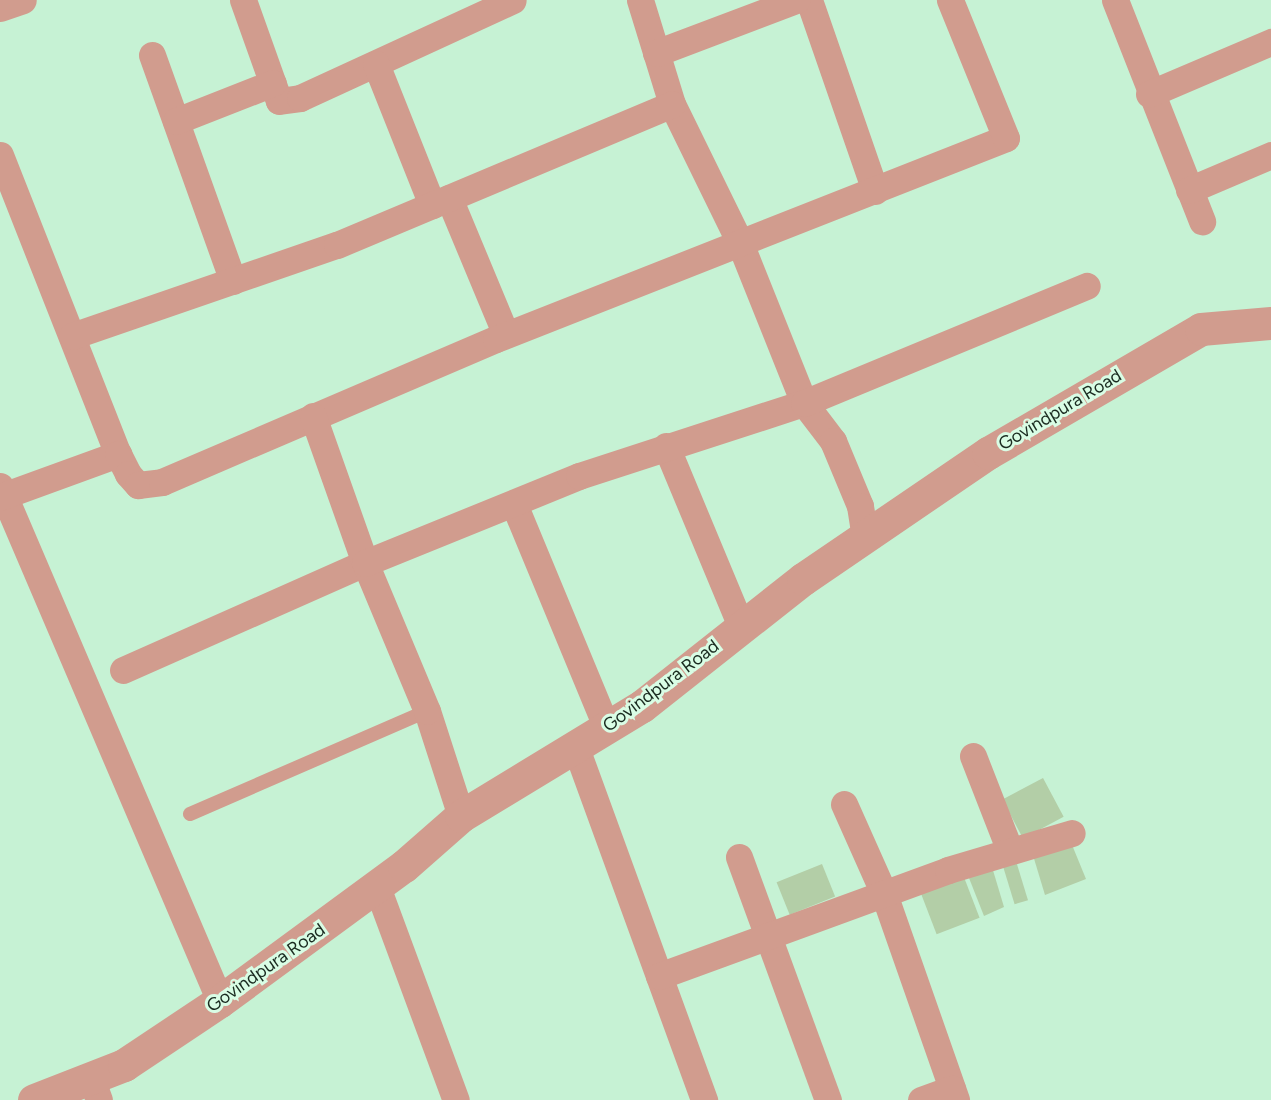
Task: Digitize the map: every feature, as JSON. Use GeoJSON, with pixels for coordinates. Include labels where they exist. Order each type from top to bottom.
{"type":"FeatureCollection","features":[{"type":"Feature","properties":{"kind":"street"},"geometry":{"type":"LineString","coordinates":[[0,8],[23,0]]}},
{"type":"Feature","properties":{"kind":"street"},"geometry":{"type":"LineString","coordinates":[[243,0],[279,101],[300,98],[513,0]]}},
{"type":"Feature","properties":{"kind":"street"},"geometry":{"type":"LineString","coordinates":[[640,0],[672,104],[740,243],[804,403],[833,441],[860,506],[865,536]]}},
{"type":"Feature","properties":{"kind":"street"},"geometry":{"type":"LineString","coordinates":[[656,53],[796,0]]}},
{"type":"Feature","properties":{"kind":"street"},"geometry":{"type":"LineString","coordinates":[[809,0],[875,191]]}},
{"type":"Feature","properties":{"kind":"street"},"geometry":{"type":"LineString","coordinates":[[0,155],[118,454],[131,480],[149,486],[506,335],[1006,138],[950,0]]}},
{"type":"Feature","properties":{"kind":"street"},"geometry":{"type":"LineString","coordinates":[[1115,0],[1149,94],[1202,221]]}},
{"type":"Feature","properties":{"kind":"street"},"geometry":{"type":"LineString","coordinates":[[1149,94],[1271,42]]}},
{"type":"Feature","properties":{"kind":"street"},"geometry":{"type":"LineString","coordinates":[[152,55],[233,281]]}},
{"type":"Feature","properties":{"kind":"street"},"geometry":{"type":"LineString","coordinates":[[376,64],[440,202],[506,335]]}},
{"type":"Feature","properties":{"kind":"street"},"geometry":{"type":"LineString","coordinates":[[176,121],[273,83]]}},
{"type":"Feature","properties":{"kind":"street"},"geometry":{"type":"LineString","coordinates":[[72,336],[337,245],[672,104]]}},
{"type":"Feature","properties":{"kind":"street"},"geometry":{"type":"LineString","coordinates":[[1189,190],[1271,155]]}},
{"type":"Feature","properties":{"kind":"street"},"geometry":{"type":"LineString","coordinates":[[123,670],[365,563],[579,476],[804,403],[1087,286]]}},
{"type":"Feature","properties":{"kind":"street","name":"Govindpura Road"},"geometry":{"type":"LineString","coordinates":[[34,1100],[95,1089],[124,1065],[220,1001],[377,887],[461,816],[642,706],[741,626],[865,536],[988,453],[1201,329],[1271,323]]}},
{"type":"Feature","properties":{"kind":"street"},"geometry":{"type":"LineString","coordinates":[[313,416],[365,563],[427,711],[461,816]]}},
{"type":"Feature","properties":{"kind":"street"},"geometry":{"type":"LineString","coordinates":[[666,446],[741,626]]}},
{"type":"Feature","properties":{"kind":"street"},"geometry":{"type":"LineString","coordinates":[[118,454],[1,493],[220,1001]]}},
{"type":"Feature","properties":{"kind":"street"},"geometry":{"type":"LineString","coordinates":[[514,504],[607,728]]}},
{"type":"Feature","properties":{"kind":"street"},"geometry":{"type":"LineString","coordinates":[[576,748],[704,1100]]}},
{"type":"Feature","properties":{"kind":"street"},"geometry":{"type":"LineString","coordinates":[[973,756],[1010,851]]}},
{"type":"Feature","properties":{"kind":"street"},"geometry":{"type":"LineString","coordinates":[[844,804],[884,894],[954,1095],[921,1100]]}},
{"type":"Feature","properties":{"kind":"street"},"geometry":{"type":"LineString","coordinates":[[659,976],[884,894],[1010,851],[1071,833]]}},
{"type":"Feature","properties":{"kind":"street"},"geometry":{"type":"LineString","coordinates":[[739,856],[828,1100]]}},
{"type":"Feature","properties":{"kind":"street"},"geometry":{"type":"LineString","coordinates":[[377,887],[456,1100]]}},
{"type":"Feature","properties":{"kind":"lane"},"geometry":{"type":"LineString","coordinates":[[190,814],[427,711]]}},
{"type":"Feature","properties":{"kind":"building"},"geometry":{"type":"Polygon","coordinates":[[[1043,778],[1064,817],[1023,838],[1002,800],[1043,778]]]}},
{"type":"Feature","properties":{"kind":"building"},"geometry":{"type":"Polygon","coordinates":[[[1070,840],[1086,879],[1045,895],[1032,852],[1070,840]]]}},
{"type":"Feature","properties":{"kind":"building"},"geometry":{"type":"Polygon","coordinates":[[[1016,861],[1028,900],[1015,904],[1003,865],[1016,861]]]}},
{"type":"Feature","properties":{"kind":"building"},"geometry":{"type":"Polygon","coordinates":[[[822,864],[835,896],[790,915],[777,882],[822,864]]]}},
{"type":"Feature","properties":{"kind":"building"},"geometry":{"type":"Polygon","coordinates":[[[992,867],[1004,907],[984,916],[969,878],[992,867]]]}},
{"type":"Feature","properties":{"kind":"building"},"geometry":{"type":"Polygon","coordinates":[[[962,872],[980,918],[937,934],[919,888],[962,872]]]}}]}
